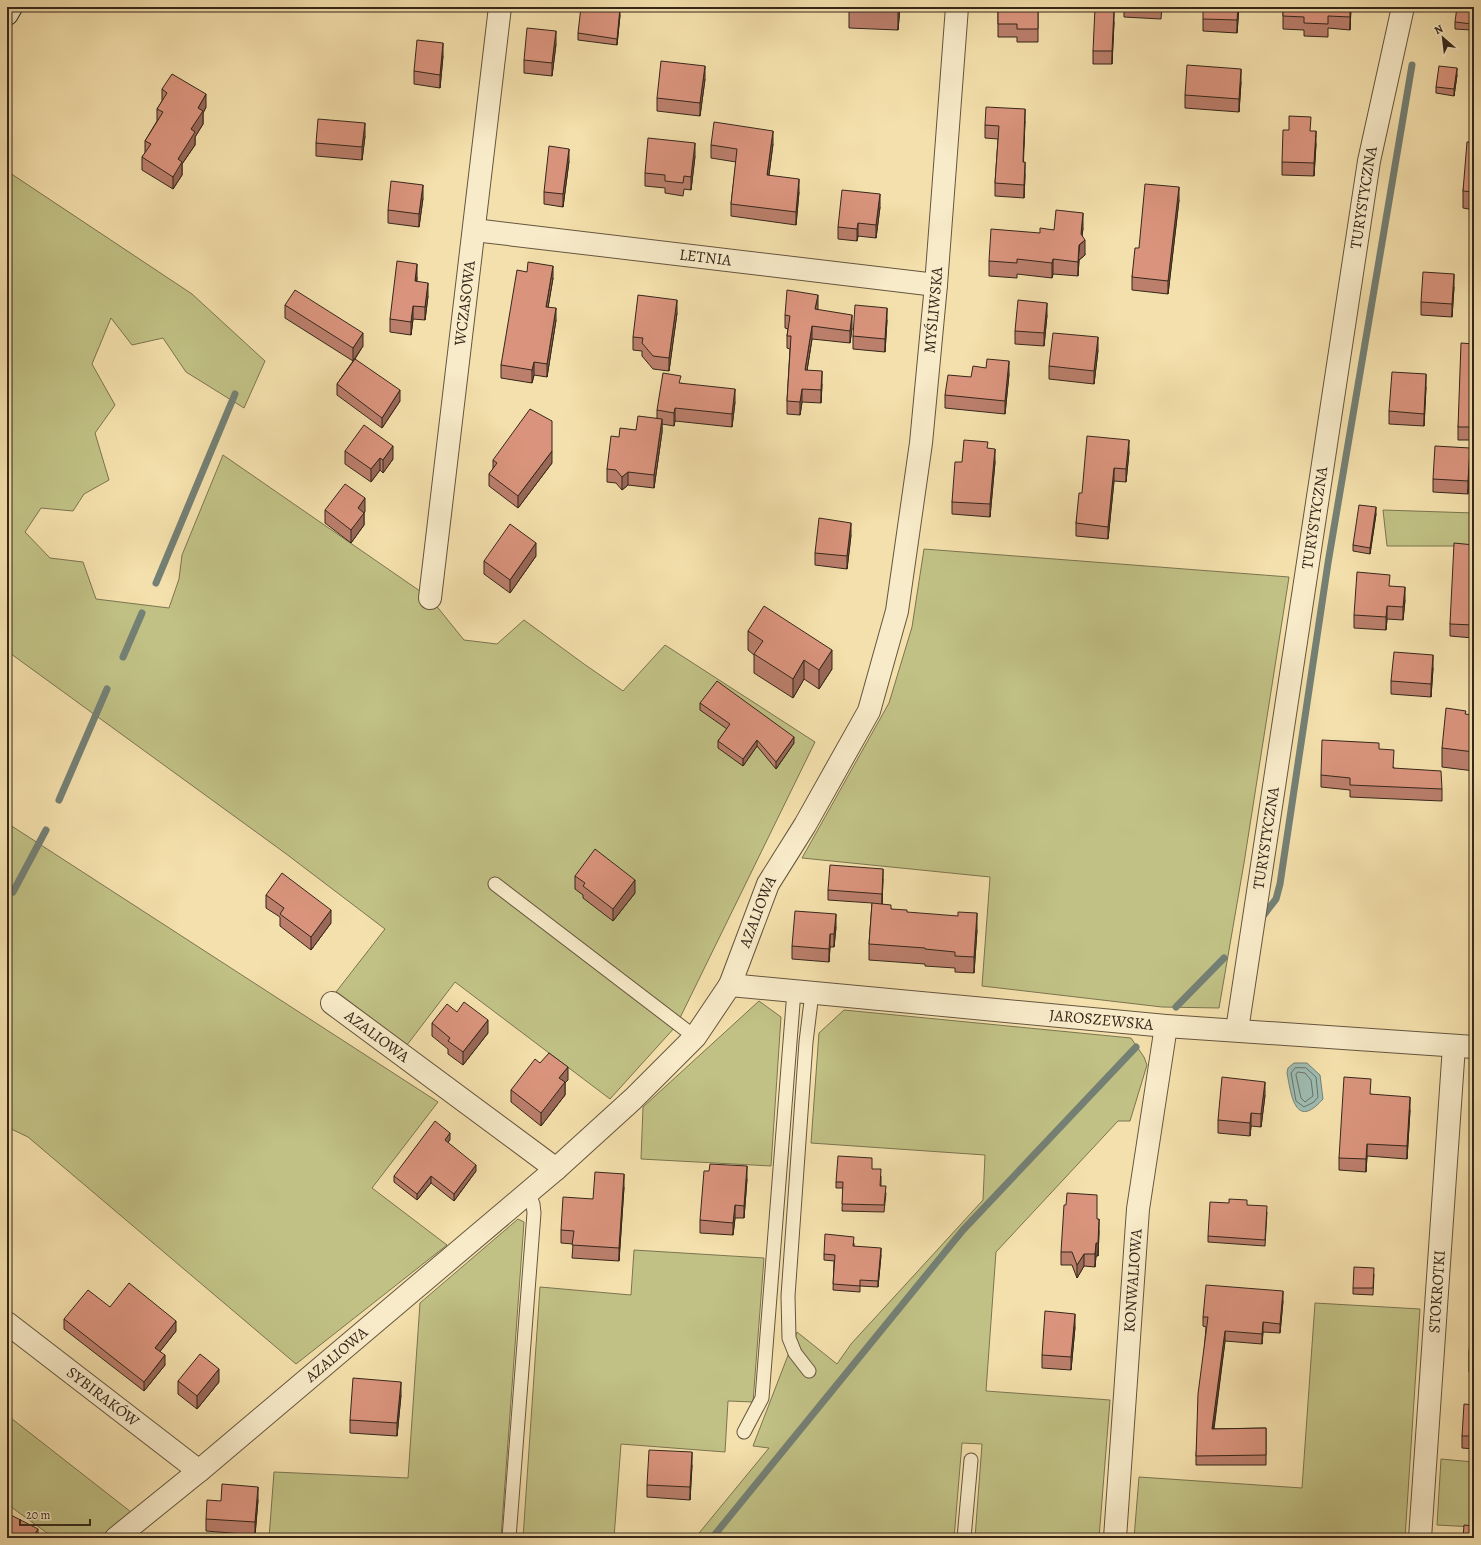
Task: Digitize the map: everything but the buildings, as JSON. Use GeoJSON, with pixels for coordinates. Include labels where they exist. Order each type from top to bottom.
{"type":"FeatureCollection","features":[{"type":"Feature","properties":{"kind":"street"},"geometry":{"type":"LineString","coordinates":[[7,14],[11,7]]}},
{"type":"Feature","properties":{"kind":"street","name":"WCZASOWA"},"geometry":{"type":"LineString","coordinates":[[430,598],[500,7]]}},
{"type":"Feature","properties":{"kind":"street","name":"MYŚLIWSKA"},"geometry":{"type":"LineString","coordinates":[[897,611],[921,443],[936,285],[957,7]]}},
{"type":"Feature","properties":{"kind":"street","name":"TURYSTYCZNA"},"geometry":{"type":"LineString","coordinates":[[1237,1030],[1369,161],[1403,7]]}},
{"type":"Feature","properties":{"kind":"street","name":"LETNIA"},"geometry":{"type":"LineString","coordinates":[[474,230],[936,285]]}},
{"type":"Feature","properties":{"kind":"street","name":"AZALIOWA"},"geometry":{"type":"LineString","coordinates":[[116,1538],[199,1471],[556,1169],[633,1099],[695,1037],[730,985],[768,884],[805,825],[869,711],[897,611]]}},
{"type":"Feature","properties":{"kind":"street","name":"JAROSZEWSKA"},"geometry":{"type":"LineString","coordinates":[[730,985],[1166,1026],[1464,1046]]}},
{"type":"Feature","properties":{"kind":"street","name":"AZALIOWA"},"geometry":{"type":"LineString","coordinates":[[332,1003],[556,1169]]}},
{"type":"Feature","properties":{"kind":"street","name":"KONWALIOWA"},"geometry":{"type":"LineString","coordinates":[[1116,1538],[1138,1210],[1166,1026]]}},
{"type":"Feature","properties":{"kind":"street","name":"STOKROTKI"},"geometry":{"type":"LineString","coordinates":[[1420,1538],[1464,1046]]}},
{"type":"Feature","properties":{"kind":"street","name":"SYBIRAKÓW"},"geometry":{"type":"LineString","coordinates":[[7,1323],[199,1471]]}},
{"type":"Feature","properties":{"kind":"lane"},"geometry":{"type":"LineString","coordinates":[[495,884],[695,1037]]}},
{"type":"Feature","properties":{"kind":"lane"},"geometry":{"type":"LineString","coordinates":[[803,992],[806,1042],[788,1296],[789,1338],[795,1353],[809,1371]]}},
{"type":"Feature","properties":{"kind":"lane"},"geometry":{"type":"LineString","coordinates":[[744,1432],[762,1398],[803,992]]}},
{"type":"Feature","properties":{"kind":"lane"},"geometry":{"type":"LineString","coordinates":[[509,1538],[534,1213],[533,1204],[528,1193]]}},
{"type":"Feature","properties":{"kind":"lane"},"geometry":{"type":"LineString","coordinates":[[964,1538],[972,1460]]}},
{"type":"Feature","properties":{"kind":"green space"},"geometry":{"type":"Polygon","coordinates":[[[7,171],[192,294],[265,361],[244,408],[186,372],[163,338],[132,345],[111,318],[92,364],[115,405],[95,433],[109,480],[84,494],[73,511],[41,508],[25,532],[50,558],[83,562],[96,599],[169,608],[179,579],[182,555],[223,455],[430,598],[464,640],[497,644],[524,620],[623,691],[665,645],[815,742],[676,1026],[610,1099],[455,982],[407,1045],[336,992],[385,929],[285,853],[7,651],[7,171]]]}},
{"type":"Feature","properties":{"kind":"green space"},"geometry":{"type":"Polygon","coordinates":[[[1383,510],[1474,513],[1474,546],[1387,546],[1383,510]]]}},
{"type":"Feature","properties":{"kind":"green space"},"geometry":{"type":"Polygon","coordinates":[[[924,549],[1289,577],[1244,863],[1219,1008],[1162,1007],[982,986],[990,877],[802,858],[889,703],[912,627],[924,549]]]}},
{"type":"Feature","properties":{"kind":"green space"},"geometry":{"type":"Polygon","coordinates":[[[7,823],[438,1102],[372,1188],[447,1245],[296,1364],[28,1137],[7,1127],[7,823]]]}},
{"type":"Feature","properties":{"kind":"green space"},"geometry":{"type":"Polygon","coordinates":[[[759,1001],[781,1017],[771,1166],[641,1159],[643,1107],[759,1001]]]}},
{"type":"Feature","properties":{"kind":"green space"},"geometry":{"type":"Polygon","coordinates":[[[844,1010],[1131,1038],[1144,1057],[1147,1065],[1130,1121],[1118,1121],[996,1252],[986,1391],[1110,1400],[1099,1538],[975,1538],[982,1444],[962,1443],[954,1538],[695,1538],[769,1448],[753,1446],[797,1332],[837,1364],[851,1344],[983,1200],[985,1155],[811,1143],[819,1033],[844,1010]]]}},
{"type":"Feature","properties":{"kind":"green space"},"geometry":{"type":"Polygon","coordinates":[[[518,1219],[524,1222],[501,1538],[269,1538],[274,1472],[408,1478],[420,1303],[518,1219]]]}},
{"type":"Feature","properties":{"kind":"green space"},"geometry":{"type":"Polygon","coordinates":[[[634,1250],[764,1258],[753,1402],[728,1401],[725,1452],[621,1444],[614,1538],[523,1538],[540,1287],[631,1295],[634,1250]]]}},
{"type":"Feature","properties":{"kind":"green space"},"geometry":{"type":"Polygon","coordinates":[[[1315,1303],[1420,1309],[1405,1538],[1300,1536],[1299,1538],[1134,1538],[1139,1477],[1302,1488],[1315,1303]]]}},
{"type":"Feature","properties":{"kind":"green space"},"geometry":{"type":"Polygon","coordinates":[[[7,1415],[131,1512],[106,1538],[54,1538],[7,1504],[7,1415]]]}},
{"type":"Feature","properties":{"kind":"green space"},"geometry":{"type":"Polygon","coordinates":[[[1441,1459],[1474,1462],[1474,1527],[1437,1525],[1441,1459]]]}},
{"type":"Feature","properties":{"kind":"water"},"geometry":{"type":"Polygon","coordinates":[[[1294,1063],[1307,1063],[1320,1075],[1323,1099],[1314,1108],[1306,1111],[1300,1110],[1296,1106],[1290,1090],[1287,1073],[1288,1068],[1294,1063]]]}},
{"type":"Feature","properties":{"kind":"waterway"},"geometry":{"type":"LineString","coordinates":[[1263,916],[1276,899],[1280,884],[1328,563],[1412,65]]}},
{"type":"Feature","properties":{"kind":"waterway"},"geometry":{"type":"LineString","coordinates":[[156,583],[235,394]]}},
{"type":"Feature","properties":{"kind":"waterway"},"geometry":{"type":"LineString","coordinates":[[123,657],[142,613]]}},
{"type":"Feature","properties":{"kind":"waterway"},"geometry":{"type":"LineString","coordinates":[[59,800],[107,689]]}},
{"type":"Feature","properties":{"kind":"waterway"},"geometry":{"type":"LineString","coordinates":[[13,892],[46,830]]}},
{"type":"Feature","properties":{"kind":"waterway"},"geometry":{"type":"LineString","coordinates":[[1176,1007],[1224,958]]}},
{"type":"Feature","properties":{"kind":"waterway"},"geometry":{"type":"LineString","coordinates":[[712,1538],[963,1230],[1136,1047]]}}]}
